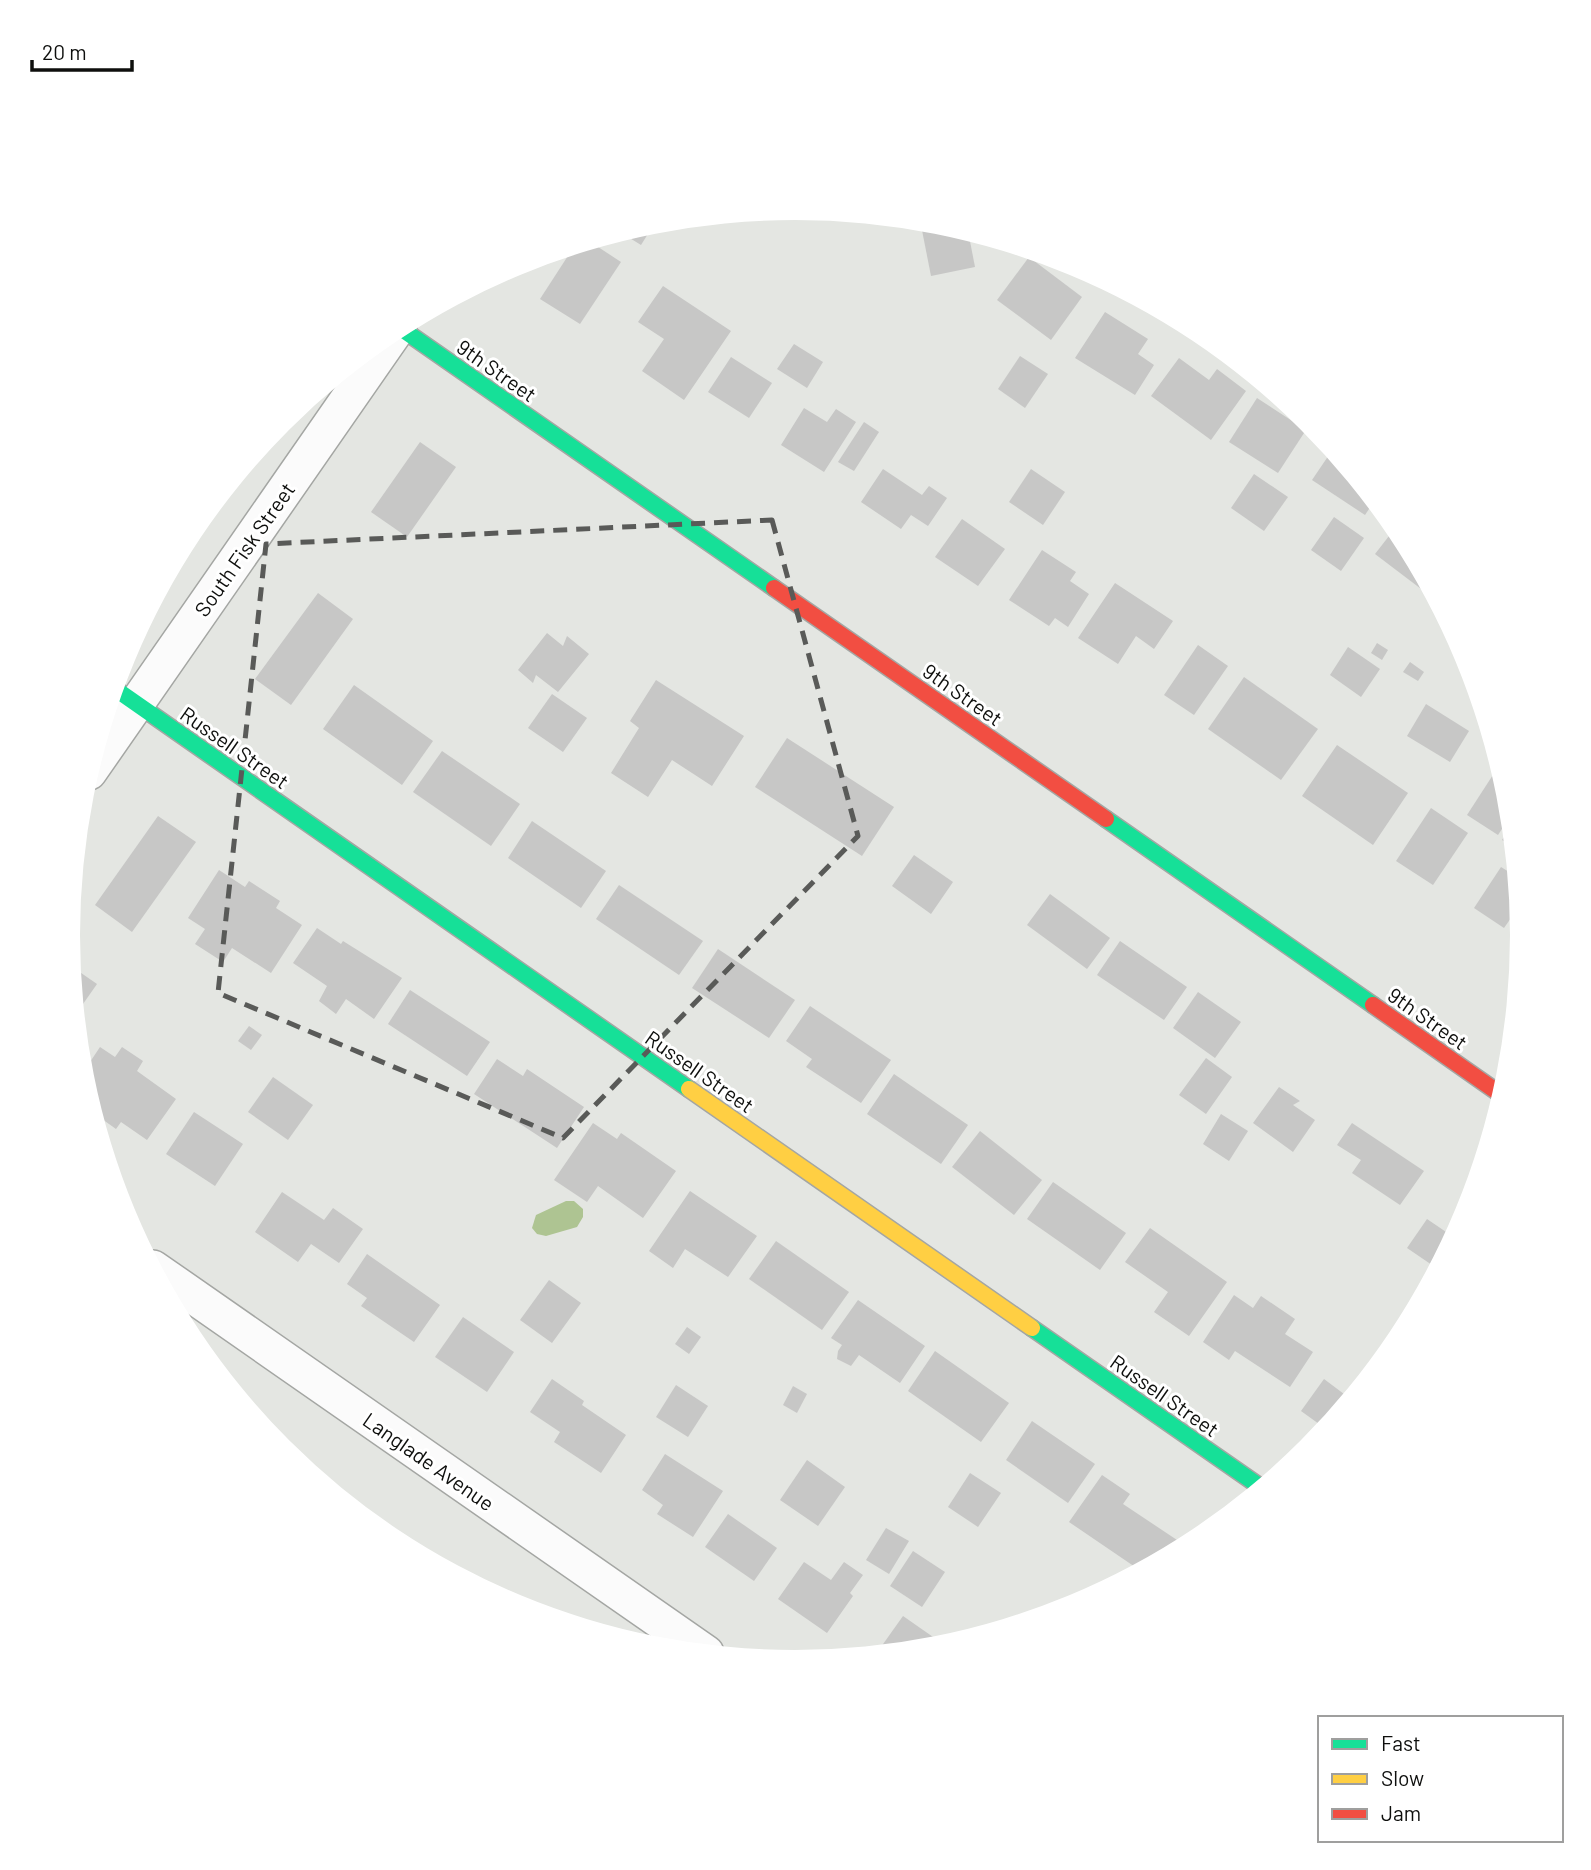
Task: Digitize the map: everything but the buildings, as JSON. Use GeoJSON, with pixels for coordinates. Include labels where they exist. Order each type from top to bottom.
{"type":"FeatureCollection","features":[{"type":"Feature","properties":{"kind":"street","name":"9th Street"},"geometry":{"type":"LineString","coordinates":[[409,333],[1493,1089]]}},
{"type":"Feature","properties":{"kind":"street","name":"South Fisk Street"},"geometry":{"type":"LineString","coordinates":[[114,720],[125,696],[377,355]]}},
{"type":"Feature","properties":{"kind":"street","name":"Russell Street"},"geometry":{"type":"LineString","coordinates":[[125,696],[1255,1483]]}},
{"type":"Feature","properties":{"kind":"street","name":"Langlade Avenue"},"geometry":{"type":"LineString","coordinates":[[169,1279],[690,1642]]}},
{"type":"Feature","properties":{"kind":"highlighted area"},"geometry":{"type":"Polygon","coordinates":[[[772,520],[858,836],[563,1138],[218,993],[266,544],[772,520]]]}},
{"type":"Feature","properties":{"kind":"shaded area"},"geometry":{"type":"Polygon","coordinates":[[[566,1201],[574,1201],[583,1209],[583,1217],[577,1227],[546,1236],[537,1234],[532,1228],[536,1215],[566,1201]]]}},
{"type":"Feature","properties":{"kind":"traffic: fast"},"geometry":{"type":"LineString","coordinates":[[409,334],[774,588]]}},
{"type":"Feature","properties":{"kind":"traffic: fast"},"geometry":{"type":"LineString","coordinates":[[122,694],[689,1089]]}},
{"type":"Feature","properties":{"kind":"traffic: fast"},"geometry":{"type":"LineString","coordinates":[[1106,819],[1373,1005]]}},
{"type":"Feature","properties":{"kind":"traffic: fast"},"geometry":{"type":"LineString","coordinates":[[1032,1328],[1255,1483]]}},
{"type":"Feature","properties":{"kind":"traffic: slow"},"geometry":{"type":"LineString","coordinates":[[689,1089],[1032,1328]]}},
{"type":"Feature","properties":{"kind":"traffic: jam"},"geometry":{"type":"LineString","coordinates":[[774,588],[1106,819]]}},
{"type":"Feature","properties":{"kind":"traffic: jam"},"geometry":{"type":"LineString","coordinates":[[1373,1005],[1493,1089]]}}]}
